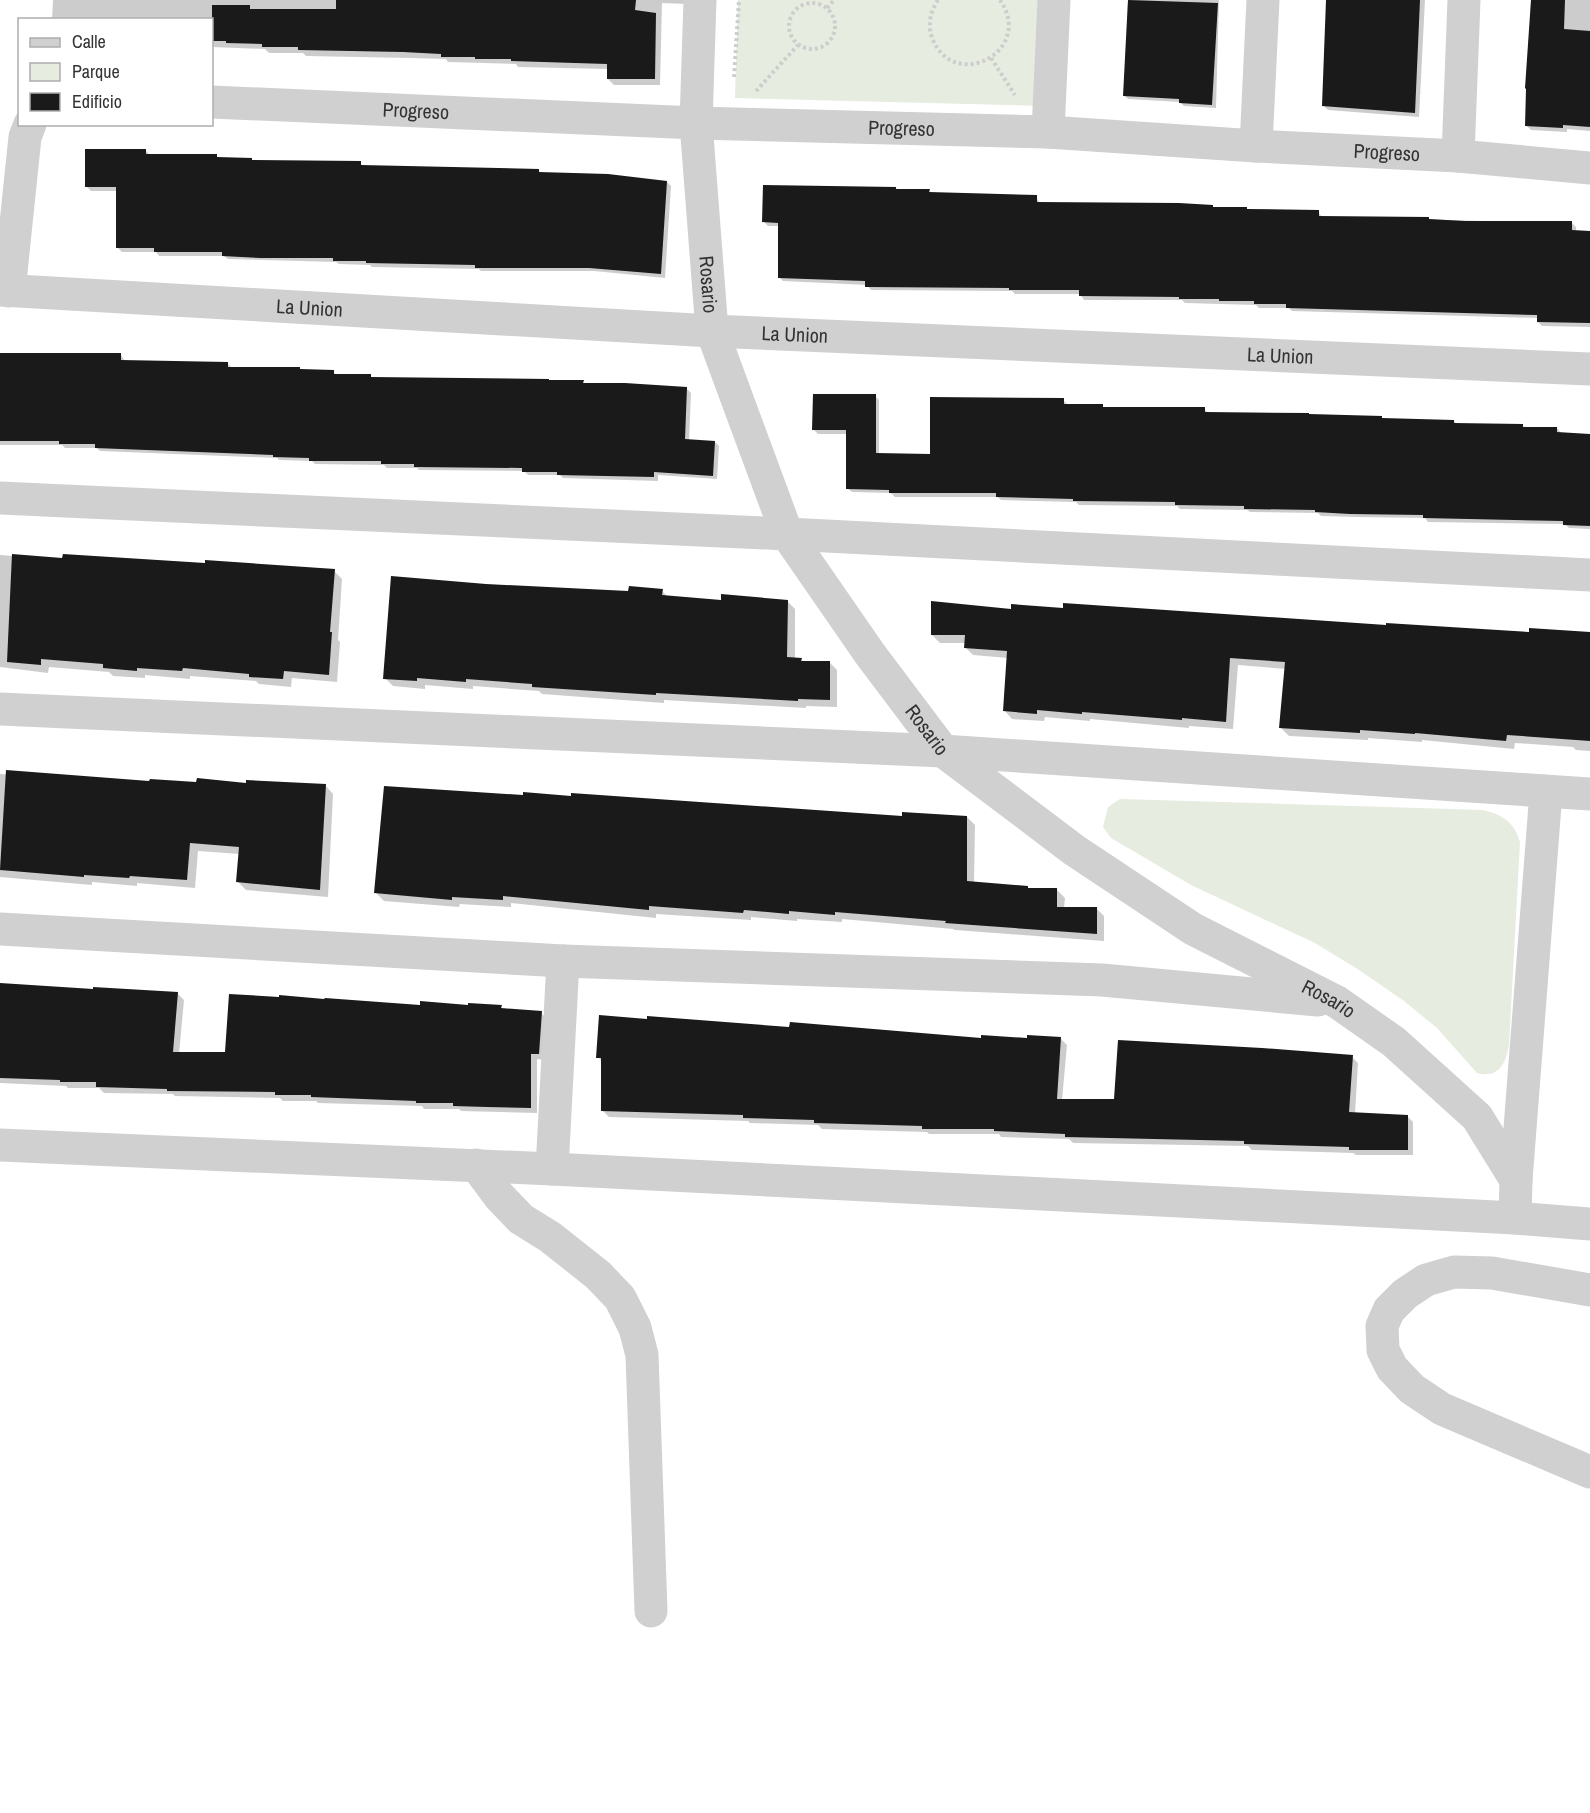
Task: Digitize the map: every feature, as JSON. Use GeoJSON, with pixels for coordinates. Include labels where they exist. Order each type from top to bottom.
{"type":"FeatureCollection","features":[{"type":"Feature","properties":{"kind":"street","name":"Rosario"},"geometry":{"type":"LineString","coordinates":[[700,0],[696,123],[712,331],[787,534],[870,654],[943,751],[1074,850],[1193,929],[1337,1002],[1394,1042],[1477,1118],[1516,1180]]}},
{"type":"Feature","properties":{"kind":"street"},"geometry":{"type":"LineString","coordinates":[[1048,132],[1054,0]]}},
{"type":"Feature","properties":{"kind":"street"},"geometry":{"type":"LineString","coordinates":[[1256,146],[1263,0]]}},
{"type":"Feature","properties":{"kind":"street"},"geometry":{"type":"LineString","coordinates":[[1458,156],[1464,0]]}},
{"type":"Feature","properties":{"kind":"street","name":"Progreso"},"geometry":{"type":"LineString","coordinates":[[213,102],[696,123],[1048,132],[1256,146],[1458,156],[1590,168]]}},
{"type":"Feature","properties":{"kind":"street"},"geometry":{"type":"LineString","coordinates":[[5,291],[25,137],[29,126]]}},
{"type":"Feature","properties":{"kind":"street","name":"La Union"},"geometry":{"type":"LineString","coordinates":[[5,291],[712,331],[1590,369]]}},
{"type":"Feature","properties":{"kind":"street"},"geometry":{"type":"LineString","coordinates":[[0,498],[787,534],[1590,575]]}},
{"type":"Feature","properties":{"kind":"street"},"geometry":{"type":"LineString","coordinates":[[0,708],[943,751],[1590,794]]}},
{"type":"Feature","properties":{"kind":"street"},"geometry":{"type":"LineString","coordinates":[[1515,1218],[1546,792]]}},
{"type":"Feature","properties":{"kind":"street"},"geometry":{"type":"LineString","coordinates":[[0,929],[563,961],[1102,980],[1337,1002]]}},
{"type":"Feature","properties":{"kind":"street"},"geometry":{"type":"LineString","coordinates":[[552,1169],[563,961]]}},
{"type":"Feature","properties":{"kind":"street"},"geometry":{"type":"LineString","coordinates":[[0,1145],[552,1169],[1515,1218],[1590,1224]]}},
{"type":"Feature","properties":{"kind":"street"},"geometry":{"type":"LineString","coordinates":[[476,1166],[499,1196],[521,1219],[550,1237],[598,1275],[620,1298],[635,1328],[642,1355],[651,1611]]}},
{"type":"Feature","properties":{"kind":"street"},"geometry":{"type":"LineString","coordinates":[[1590,1290],[1492,1273],[1454,1272],[1426,1280],[1405,1294],[1389,1310],[1382,1326],[1383,1350],[1392,1368],[1412,1389],[1442,1409],[1590,1472]]}},
{"type":"Feature","properties":{"kind":"path"},"geometry":{"type":"LineString","coordinates":[[734,87],[739,0]]}},
{"type":"Feature","properties":{"kind":"path"},"geometry":{"type":"LineString","coordinates":[[827,8],[834,0]]}},
{"type":"Feature","properties":{"kind":"path"},"geometry":{"type":"LineString","coordinates":[[938,0],[932,10],[929,26],[931,37],[940,51],[952,60],[965,64],[979,63],[991,58],[1002,48],[1008,32],[1007,11],[1000,0]]}},
{"type":"Feature","properties":{"kind":"path"},"geometry":{"type":"LineString","coordinates":[[807,3],[816,3],[827,8],[836,25],[831,40],[815,50],[798,45],[790,35],[789,27],[794,12],[807,3]]}},
{"type":"Feature","properties":{"kind":"path"},"geometry":{"type":"LineString","coordinates":[[749,99],[798,45]]}},
{"type":"Feature","properties":{"kind":"path"},"geometry":{"type":"LineString","coordinates":[[991,58],[1016,98]]}},
{"type":"Feature","properties":{"kind":"green space"},"geometry":{"type":"Polygon","coordinates":[[[738,0],[1049,0],[1043,106],[735,98],[738,0]]]}},
{"type":"Feature","properties":{"kind":"green space"},"geometry":{"type":"Polygon","coordinates":[[[1120,799],[1483,810],[1507,820],[1518,835],[1520,842],[1509,1045],[1506,1058],[1500,1068],[1491,1074],[1477,1073],[1437,1028],[1404,1001],[1359,970],[1315,943],[1191,885],[1111,838],[1103,827],[1108,807],[1120,799]]]}},
{"type":"Feature","properties":{"kind":"building"},"geometry":{"type":"Polygon","coordinates":[[[336,0],[636,0],[635,10],[656,13],[655,79],[607,79],[607,64],[441,57],[441,54],[403,52],[298,50],[298,47],[262,47],[262,44],[213,41],[212,5],[250,5],[250,9],[336,9],[336,0]]]}},
{"type":"Feature","properties":{"kind":"building"},"geometry":{"type":"Polygon","coordinates":[[[1128,0],[1218,3],[1212,105],[1179,103],[1179,99],[1123,96],[1128,0]]]}},
{"type":"Feature","properties":{"kind":"building"},"geometry":{"type":"Polygon","coordinates":[[[1326,0],[1420,0],[1415,113],[1322,106],[1326,0]]]}},
{"type":"Feature","properties":{"kind":"building"},"geometry":{"type":"Polygon","coordinates":[[[1531,0],[1565,0],[1564,29],[1590,31],[1590,127],[1525,126],[1525,88],[1531,0]]]}},
{"type":"Feature","properties":{"kind":"building"},"geometry":{"type":"Polygon","coordinates":[[[85,149],[146,149],[146,154],[217,154],[217,157],[252,158],[252,160],[361,161],[361,165],[539,169],[539,172],[608,174],[667,181],[661,274],[589,268],[475,268],[475,265],[333,261],[333,258],[261,258],[222,256],[222,252],[154,252],[154,248],[116,248],[116,187],[85,187],[85,149]]]}},
{"type":"Feature","properties":{"kind":"building"},"geometry":{"type":"Polygon","coordinates":[[[763,185],[896,187],[896,189],[930,189],[929,192],[1037,195],[1037,202],[1179,203],[1213,205],[1213,207],[1247,207],[1247,209],[1319,210],[1319,216],[1429,217],[1429,219],[1465,221],[1572,221],[1572,230],[1590,231],[1590,323],[1537,322],[1537,315],[1286,308],[1286,304],[1254,304],[1254,301],[1179,299],[1179,297],[1079,296],[1079,290],[865,287],[865,281],[778,278],[778,223],[762,222],[763,185]]]}},
{"type":"Feature","properties":{"kind":"building"},"geometry":{"type":"Polygon","coordinates":[[[0,353],[121,353],[121,360],[228,362],[228,367],[300,367],[300,369],[334,370],[334,374],[371,374],[371,377],[584,380],[583,383],[687,387],[685,439],[715,441],[713,476],[654,472],[654,477],[557,475],[557,472],[522,472],[522,468],[414,467],[414,464],[381,464],[381,461],[309,461],[309,458],[273,457],[273,455],[95,448],[95,444],[59,444],[59,441],[0,441],[0,353]]]}},
{"type":"Feature","properties":{"kind":"building"},"geometry":{"type":"Polygon","coordinates":[[[813,394],[876,394],[876,453],[930,454],[930,397],[1064,398],[1064,404],[1103,404],[1103,407],[1205,407],[1205,412],[1382,416],[1382,418],[1454,420],[1454,423],[1557,427],[1557,432],[1590,434],[1590,526],[1563,525],[1563,521],[1423,518],[1423,515],[1350,514],[1315,512],[1315,510],[1244,509],[1244,506],[1175,505],[1175,502],[1073,501],[1073,499],[996,497],[996,493],[889,493],[889,490],[846,489],[846,430],[812,430],[813,394]]]}},
{"type":"Feature","properties":{"kind":"building"},"geometry":{"type":"Polygon","coordinates":[[[12,554],[62,558],[63,554],[205,563],[205,560],[335,569],[329,675],[284,671],[283,679],[183,668],[182,671],[137,668],[137,671],[103,668],[103,664],[41,659],[41,665],[7,662],[12,554]]]}},
{"type":"Feature","properties":{"kind":"building"},"geometry":{"type":"Polygon","coordinates":[[[391,576],[486,584],[628,591],[629,586],[663,589],[662,595],[721,600],[721,594],[788,600],[787,657],[802,658],[801,661],[830,661],[830,700],[798,699],[798,701],[656,693],[656,695],[532,687],[532,684],[466,679],[466,682],[417,678],[417,681],[383,679],[391,576]]]}},
{"type":"Feature","properties":{"kind":"building"},"geometry":{"type":"Polygon","coordinates":[[[931,601],[1011,609],[1011,604],[1063,608],[1063,603],[1386,625],[1386,623],[1529,632],[1529,628],[1590,632],[1590,741],[1507,735],[1506,741],[1415,733],[1360,730],[1360,733],[1279,728],[1285,662],[1230,658],[1226,722],[1082,712],[1082,714],[1037,710],[1037,714],[1003,711],[1007,651],[964,648],[965,635],[931,635],[931,601]]]}},
{"type":"Feature","properties":{"kind":"building"},"geometry":{"type":"Polygon","coordinates":[[[6,770],[149,781],[150,779],[196,782],[197,778],[246,783],[246,780],[326,784],[320,890],[236,882],[239,847],[190,843],[187,880],[130,876],[129,878],[84,875],[84,877],[0,870],[6,770]]]}},
{"type":"Feature","properties":{"kind":"building"},"geometry":{"type":"Polygon","coordinates":[[[384,786],[523,795],[523,792],[571,796],[571,793],[902,816],[902,812],[967,816],[967,881],[1028,886],[1028,888],[1057,888],[1057,907],[1097,907],[1097,934],[835,912],[835,915],[744,910],[743,913],[649,906],[649,910],[503,896],[503,900],[452,897],[452,900],[374,893],[384,786]]]}},
{"type":"Feature","properties":{"kind":"building"},"geometry":{"type":"Polygon","coordinates":[[[0,983],[178,992],[173,1052],[225,1052],[229,994],[279,997],[279,995],[420,1005],[420,1001],[468,1005],[468,1003],[542,1011],[539,1054],[531,1054],[531,1108],[453,1106],[453,1103],[275,1095],[275,1092],[167,1091],[167,1089],[96,1087],[96,1082],[0,1078],[0,983]]]}},
{"type":"Feature","properties":{"kind":"building"},"geometry":{"type":"Polygon","coordinates":[[[599,1015],[647,1019],[647,1016],[789,1027],[790,1022],[981,1038],[981,1035],[1027,1038],[1027,1035],[1061,1037],[1057,1099],[1114,1099],[1118,1040],[1353,1055],[1349,1112],[1408,1115],[1408,1150],[1349,1150],[1349,1147],[1244,1144],[1244,1141],[1065,1137],[1065,1134],[994,1131],[994,1129],[922,1129],[922,1126],[814,1123],[814,1120],[743,1118],[743,1115],[601,1111],[601,1058],[596,1058],[599,1015]]]}}]}
